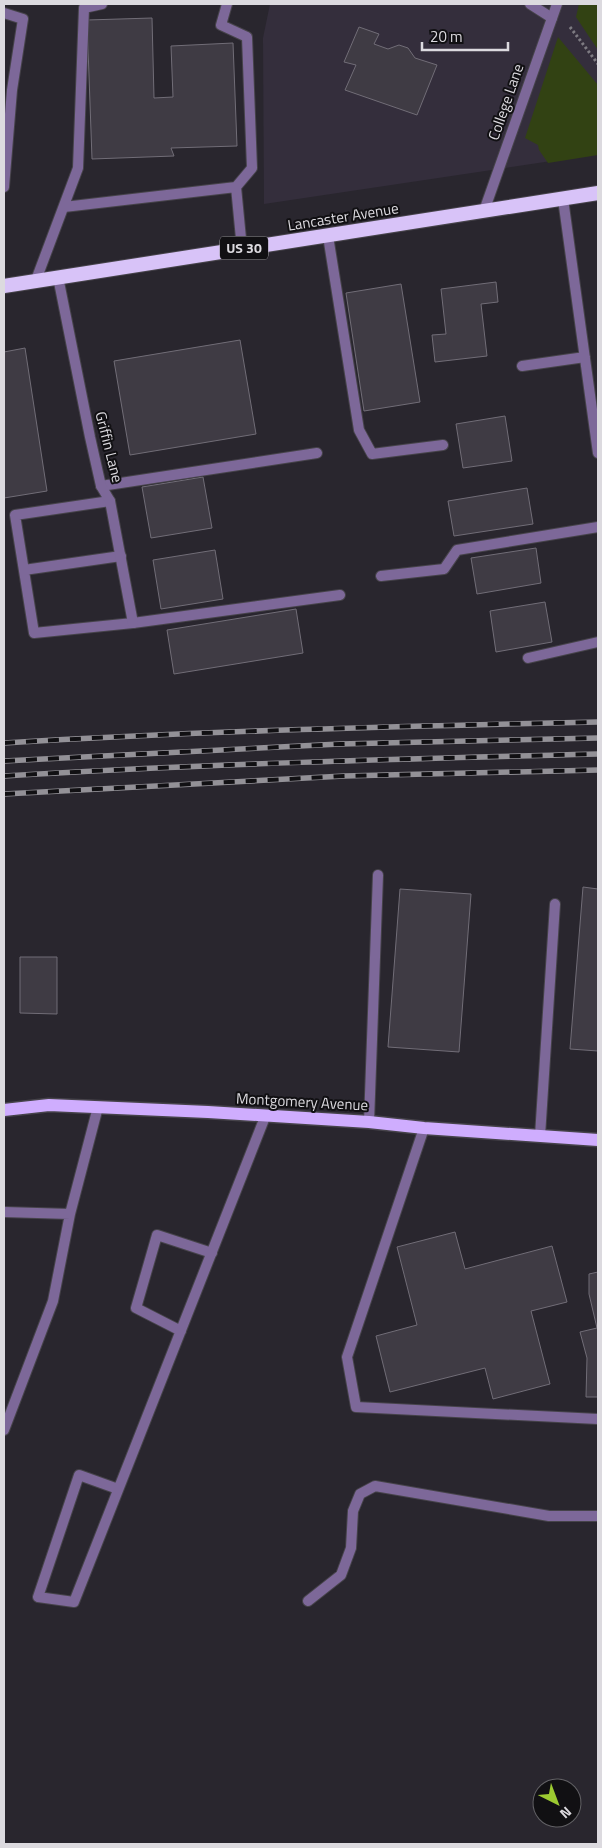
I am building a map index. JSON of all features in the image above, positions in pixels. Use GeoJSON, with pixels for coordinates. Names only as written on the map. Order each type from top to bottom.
{"type":"FeatureCollection","features":[{"type":"Feature","properties":{"kind":"highway","name":"Lancaster Avenue"},"geometry":{"type":"LineString","coordinates":[[4,286],[598,194]]}},
{"type":"Feature","properties":{"kind":"main road","name":"Montgomery Avenue"},"geometry":{"type":"LineString","coordinates":[[4,1110],[49,1105],[369,1122],[424,1128],[598,1140]]}},
{"type":"Feature","properties":{"kind":"street"},"geometry":{"type":"LineString","coordinates":[[36,280],[78,168],[84,8],[102,4]]}},
{"type":"Feature","properties":{"kind":"street"},"geometry":{"type":"LineString","coordinates":[[64,207],[236,187],[252,168],[247,37],[220,25],[227,4]]}},
{"type":"Feature","properties":{"kind":"street"},"geometry":{"type":"LineString","coordinates":[[530,4],[552,18]]}},
{"type":"Feature","properties":{"kind":"street","name":"College Lane"},"geometry":{"type":"LineString","coordinates":[[484,211],[557,4]]}},
{"type":"Feature","properties":{"kind":"street"},"geometry":{"type":"LineString","coordinates":[[4,13],[23,19],[12,90],[4,187]]}},
{"type":"Feature","properties":{"kind":"street"},"geometry":{"type":"LineString","coordinates":[[236,187],[242,249]]}},
{"type":"Feature","properties":{"kind":"street"},"geometry":{"type":"LineString","coordinates":[[563,199],[585,357],[594,394],[598,453]]}},
{"type":"Feature","properties":{"kind":"street"},"geometry":{"type":"LineString","coordinates":[[328,236],[359,430],[372,454],[443,444]]}},
{"type":"Feature","properties":{"kind":"street","name":"Griffin Lane"},"geometry":{"type":"LineString","coordinates":[[58,277],[101,486],[110,502],[133,623]]}},
{"type":"Feature","properties":{"kind":"street"},"geometry":{"type":"LineString","coordinates":[[522,366],[585,357]]}},
{"type":"Feature","properties":{"kind":"street"},"geometry":{"type":"LineString","coordinates":[[101,486],[317,453]]}},
{"type":"Feature","properties":{"kind":"street"},"geometry":{"type":"LineString","coordinates":[[110,502],[15,515],[34,632],[133,623],[340,595]]}},
{"type":"Feature","properties":{"kind":"street"},"geometry":{"type":"LineString","coordinates":[[381,576],[444,569],[456,550],[598,527]]}},
{"type":"Feature","properties":{"kind":"street"},"geometry":{"type":"LineString","coordinates":[[24,570],[121,556]]}},
{"type":"Feature","properties":{"kind":"street"},"geometry":{"type":"LineString","coordinates":[[528,658],[598,642]]}},
{"type":"Feature","properties":{"kind":"street"},"geometry":{"type":"LineString","coordinates":[[369,1122],[378,875]]}},
{"type":"Feature","properties":{"kind":"street"},"geometry":{"type":"LineString","coordinates":[[540,1136],[555,904]]}},
{"type":"Feature","properties":{"kind":"street"},"geometry":{"type":"LineString","coordinates":[[4,1430],[53,1301],[70,1214],[98,1108]]}},
{"type":"Feature","properties":{"kind":"street"},"geometry":{"type":"LineString","coordinates":[[118,1489],[79,1475],[38,1597],[74,1602],[265,1117]]}},
{"type":"Feature","properties":{"kind":"street"},"geometry":{"type":"LineString","coordinates":[[424,1128],[347,1357],[356,1407],[598,1420]]}},
{"type":"Feature","properties":{"kind":"street"},"geometry":{"type":"LineString","coordinates":[[4,1212],[70,1214]]}},
{"type":"Feature","properties":{"kind":"street"},"geometry":{"type":"LineString","coordinates":[[181,1331],[136,1308],[158,1235],[212,1253]]}},
{"type":"Feature","properties":{"kind":"street"},"geometry":{"type":"LineString","coordinates":[[308,1601],[341,1575],[351,1548],[353,1511],[360,1494],[376,1486],[549,1516],[598,1516]]}},
{"type":"Feature","properties":{"kind":"path"},"geometry":{"type":"LineString","coordinates":[[565,19],[598,64]]}},
{"type":"Feature","properties":{"kind":"shaded area"},"geometry":{"type":"Polygon","coordinates":[[[270,4],[598,4],[598,154],[264,204],[263,38],[270,4]]]}},
{"type":"Feature","properties":{"kind":"green space"},"geometry":{"type":"Polygon","coordinates":[[[579,4],[598,4],[598,50],[576,17],[579,4]]]}},
{"type":"Feature","properties":{"kind":"green space"},"geometry":{"type":"Polygon","coordinates":[[[558,37],[598,85],[598,155],[548,163],[539,150],[538,145],[525,138],[558,37]]]}},
{"type":"Feature","properties":{"kind":"building"},"geometry":{"type":"Polygon","coordinates":[[[152,18],[154,98],[173,97],[171,46],[233,43],[237,146],[171,148],[174,156],[92,159],[87,20],[152,18]]]}},
{"type":"Feature","properties":{"kind":"building"},"geometry":{"type":"Polygon","coordinates":[[[359,27],[379,34],[374,44],[388,49],[399,45],[408,48],[415,58],[437,65],[417,115],[345,90],[356,65],[344,62],[359,27]]]}},
{"type":"Feature","properties":{"kind":"building"},"geometry":{"type":"Polygon","coordinates":[[[496,282],[498,302],[481,304],[487,356],[435,362],[432,335],[446,334],[441,289],[496,282]]]}},
{"type":"Feature","properties":{"kind":"building"},"geometry":{"type":"Polygon","coordinates":[[[401,284],[420,402],[364,411],[346,293],[401,284]]]}},
{"type":"Feature","properties":{"kind":"building"},"geometry":{"type":"Polygon","coordinates":[[[240,340],[256,434],[130,455],[114,361],[240,340]]]}},
{"type":"Feature","properties":{"kind":"building"},"geometry":{"type":"Polygon","coordinates":[[[25,348],[47,491],[4,498],[4,352],[25,348]]]}},
{"type":"Feature","properties":{"kind":"building"},"geometry":{"type":"Polygon","coordinates":[[[505,416],[512,461],[463,468],[456,424],[505,416]]]}},
{"type":"Feature","properties":{"kind":"building"},"geometry":{"type":"Polygon","coordinates":[[[203,477],[212,528],[151,538],[142,487],[203,477]]]}},
{"type":"Feature","properties":{"kind":"building"},"geometry":{"type":"Polygon","coordinates":[[[527,488],[533,524],[454,536],[448,501],[527,488]]]}},
{"type":"Feature","properties":{"kind":"building"},"geometry":{"type":"Polygon","coordinates":[[[536,548],[541,583],[477,594],[471,558],[536,548]]]}},
{"type":"Feature","properties":{"kind":"building"},"geometry":{"type":"Polygon","coordinates":[[[215,550],[223,599],[161,609],[153,560],[215,550]]]}},
{"type":"Feature","properties":{"kind":"building"},"geometry":{"type":"Polygon","coordinates":[[[545,602],[552,642],[496,652],[490,611],[545,602]]]}},
{"type":"Feature","properties":{"kind":"building"},"geometry":{"type":"Polygon","coordinates":[[[296,609],[303,653],[174,674],[167,630],[296,609]]]}},
{"type":"Feature","properties":{"kind":"building"},"geometry":{"type":"Polygon","coordinates":[[[583,887],[598,889],[598,1051],[570,1049],[583,887]]]}},
{"type":"Feature","properties":{"kind":"building"},"geometry":{"type":"Polygon","coordinates":[[[400,889],[471,894],[459,1052],[388,1047],[400,889]]]}},
{"type":"Feature","properties":{"kind":"building"},"geometry":{"type":"Polygon","coordinates":[[[20,957],[57,957],[57,1014],[20,1013],[20,957]]]}},
{"type":"Feature","properties":{"kind":"building"},"geometry":{"type":"Polygon","coordinates":[[[455,1232],[465,1269],[552,1246],[567,1302],[531,1311],[550,1384],[493,1399],[485,1368],[390,1392],[376,1336],[417,1325],[397,1247],[455,1232]]]}},
{"type":"Feature","properties":{"kind":"building"},"geometry":{"type":"Polygon","coordinates":[[[598,1272],[598,1397],[586,1397],[587,1358],[580,1332],[597,1328],[589,1294],[589,1274],[598,1272]]]}},
{"type":"Feature","properties":{"kind":"railway"},"geometry":{"type":"LineString","coordinates":[[4,743],[152,735],[598,722]]}},
{"type":"Feature","properties":{"kind":"railway"},"geometry":{"type":"LineString","coordinates":[[4,761],[340,744],[598,738]]}},
{"type":"Feature","properties":{"kind":"railway"},"geometry":{"type":"LineString","coordinates":[[4,776],[227,765],[598,754]]}},
{"type":"Feature","properties":{"kind":"railway"},"geometry":{"type":"LineString","coordinates":[[4,794],[344,776],[598,770]]}}]}
